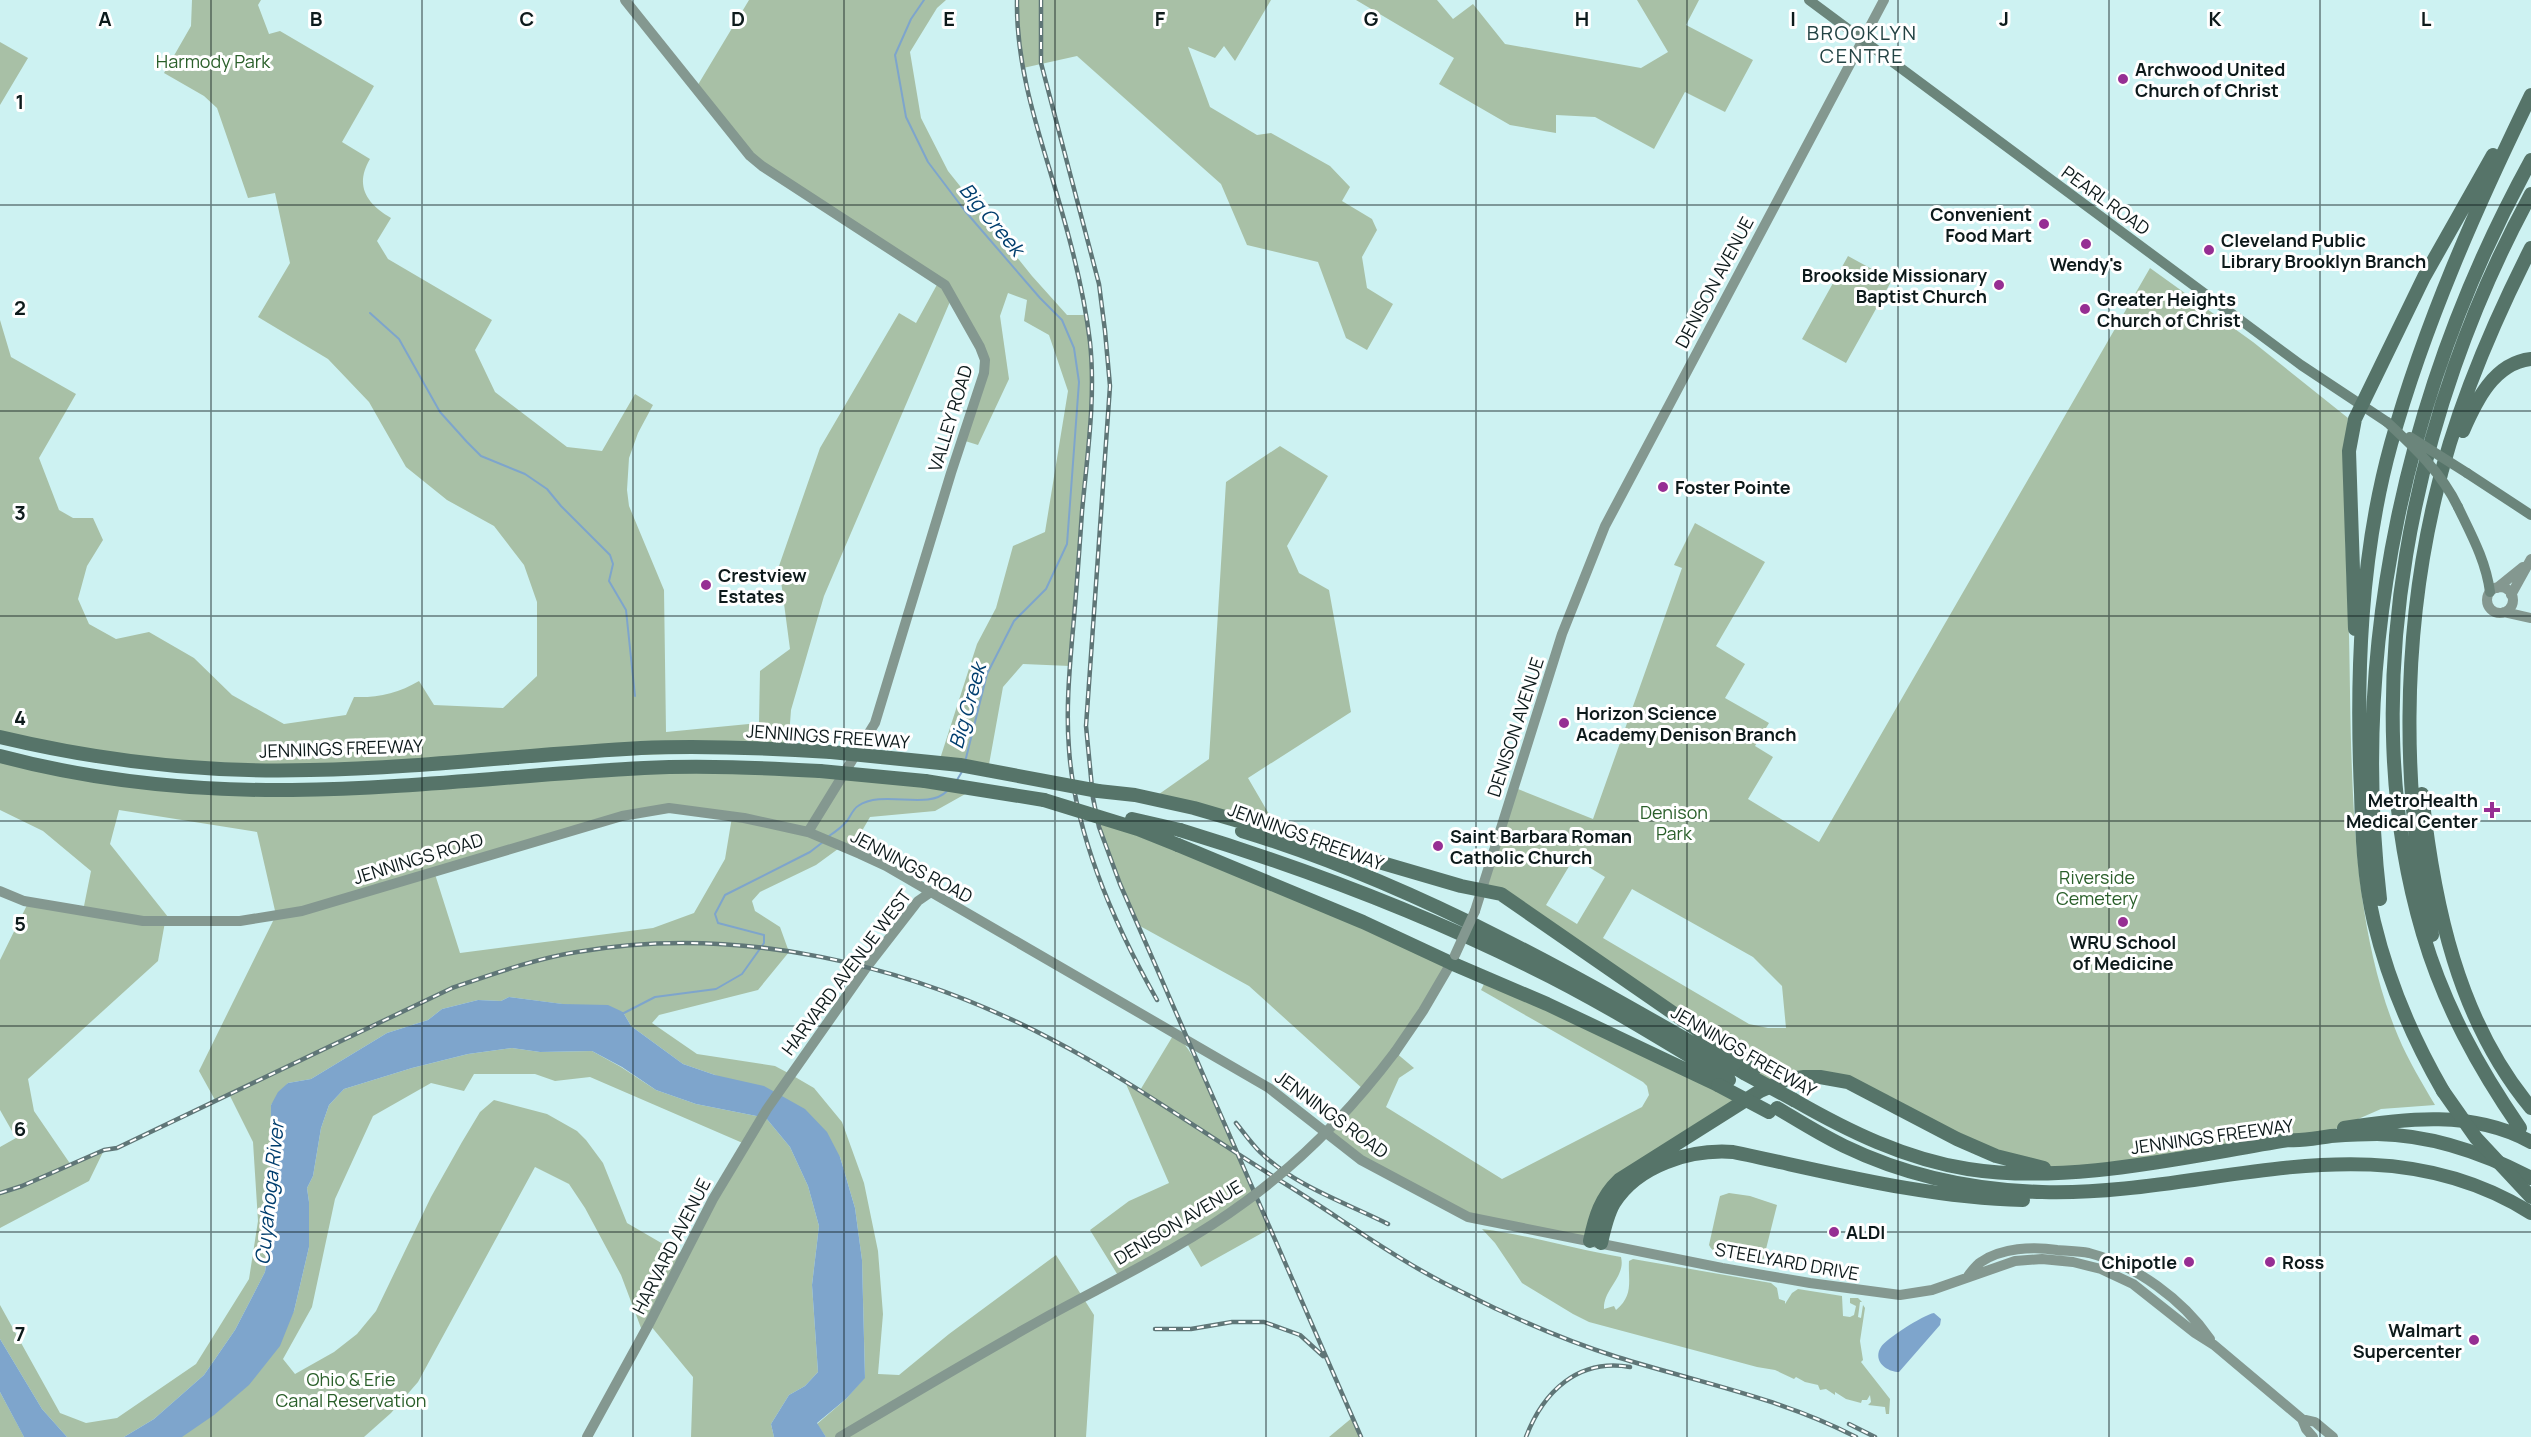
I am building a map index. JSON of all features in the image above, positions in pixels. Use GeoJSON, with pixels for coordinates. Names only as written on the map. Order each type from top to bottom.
{"type":"FeatureCollection","features":[{"type":"Feature","properties":{"kind":"highway"},"geometry":{"type":"LineString","coordinates":[[2531,93],[2424,277],[2361,405],[2349,451],[2362,829],[2371,909],[2400,1001],[2420,1049],[2443,1091],[2476,1138],[2531,1197]]}},
{"type":"Feature","properties":{"kind":"highway"},"geometry":{"type":"LineString","coordinates":[[2358,709],[2370,552],[2391,444],[2436,308],[2480,201],[2531,93]]}},
{"type":"Feature","properties":{"kind":"highway"},"geometry":{"type":"LineString","coordinates":[[2400,1001],[2383,925],[2372,799],[2374,694],[2385,589],[2406,475],[2439,363],[2491,236],[2531,160]]}},
{"type":"Feature","properties":{"kind":"highway"},"geometry":{"type":"LineString","coordinates":[[2531,194],[2479,305],[2439,417],[2413,522],[2397,620],[2394,734],[2396,788],[2403,846],[2423,935],[2449,1005],[2475,1060],[2515,1130],[2531,1142]]}},
{"type":"Feature","properties":{"kind":"highway"},"geometry":{"type":"LineString","coordinates":[[2449,1005],[2425,899],[2414,807],[2409,712],[2416,612],[2436,495],[2453,436],[2491,333],[2531,248]]}},
{"type":"Feature","properties":{"kind":"highway"},"geometry":{"type":"LineString","coordinates":[[2425,550],[2445,477],[2474,408],[2499,374],[2512,364],[2531,359]]}},
{"type":"Feature","properties":{"kind":"highway"},"geometry":{"type":"LineString","coordinates":[[2416,612],[2415,696],[2419,757],[2424,811],[2439,906],[2456,969],[2476,1022],[2506,1076],[2531,1108]]}},
{"type":"Feature","properties":{"kind":"highway","name":"JENNINGS FREEWAY"},"geometry":{"type":"LineString","coordinates":[[0,737],[124,760],[166,765],[265,770],[367,768],[644,748],[831,752],[960,765],[1098,791],[1135,795],[1194,812],[1343,866],[1482,928],[1749,1071],[1840,1126],[1874,1141],[1937,1162],[2005,1173],[2073,1172],[2289,1140],[2302,1141],[2330,1136],[2376,1134],[2433,1140],[2489,1157],[2531,1178]]}},
{"type":"Feature","properties":{"kind":"highway","name":"JENNINGS FREEWAY"},"geometry":{"type":"LineString","coordinates":[[0,756],[75,772],[148,782],[258,789],[360,788],[693,766],[820,771],[909,779],[1044,800],[1180,830],[1318,875],[1444,925],[1569,986],[1724,1083]]}},
{"type":"Feature","properties":{"kind":"highway"},"geometry":{"type":"LineString","coordinates":[[1044,800],[1138,829],[1453,959],[1547,1004],[1724,1083],[1842,1145],[1906,1171],[1984,1188],[2044,1192],[2083,1192],[2158,1186]]}},
{"type":"Feature","properties":{"kind":"highway"},"geometry":{"type":"LineString","coordinates":[[1194,812],[1461,886],[1501,894],[1749,1071]]}},
{"type":"Feature","properties":{"kind":"highway"},"geometry":{"type":"LineString","coordinates":[[1596,1242],[1598,1209],[1611,1187],[1630,1171],[1760,1090],[1788,1079],[1820,1077],[1848,1082],[1956,1139],[1996,1156],[2029,1165],[2073,1172]]}},
{"type":"Feature","properties":{"kind":"highway"},"geometry":{"type":"LineString","coordinates":[[2289,1140],[2367,1124],[2418,1118],[2466,1122],[2515,1130]]}},
{"type":"Feature","properties":{"kind":"highway"},"geometry":{"type":"LineString","coordinates":[[1596,1242],[1609,1214],[1628,1187],[1667,1162],[1684,1155],[1709,1151],[1733,1152],[1927,1192],[1998,1200],[2058,1200],[2302,1165],[2364,1163],[2421,1170],[2460,1180],[2512,1201],[2531,1213]]}},
{"type":"Feature","properties":{"kind":"main road","name":"PEARL ROAD"},"geometry":{"type":"LineString","coordinates":[[1809,0],[2301,365],[2387,422]]}},
{"type":"Feature","properties":{"kind":"main road"},"geometry":{"type":"LineString","coordinates":[[2387,422],[2531,515]]}},
{"type":"Feature","properties":{"kind":"main road"},"geometry":{"type":"LineString","coordinates":[[2387,422],[2433,466],[2448,487],[2478,548],[2494,590]]}},
{"type":"Feature","properties":{"kind":"street","name":"VALLEY ROAD"},"geometry":{"type":"LineString","coordinates":[[625,0],[735,138],[760,165],[945,285],[980,347],[984,360],[984,373],[875,723],[812,833]]}},
{"type":"Feature","properties":{"kind":"street","name":"DENISON AVENUE"},"geometry":{"type":"LineString","coordinates":[[840,1437],[1003,1341],[1199,1232],[1243,1203],[1304,1154],[1329,1130],[1359,1098],[1395,1052],[1423,1011],[1453,959],[1483,889],[1510,795],[1562,634],[1605,526],[1884,0]]}},
{"type":"Feature","properties":{"kind":"street"},"geometry":{"type":"LineString","coordinates":[[2529,561],[2494,590],[2487,599],[2489,608],[2496,612],[2531,618]]}},
{"type":"Feature","properties":{"kind":"street"},"geometry":{"type":"LineString","coordinates":[[2504,612],[2511,607],[2512,597],[2529,561]]}},
{"type":"Feature","properties":{"kind":"street"},"geometry":{"type":"LineString","coordinates":[[2494,590],[2505,589],[2531,618]]}},
{"type":"Feature","properties":{"kind":"street","name":"JENNINGS ROAD"},"geometry":{"type":"LineString","coordinates":[[0,891],[24,901],[143,921],[240,921],[302,911],[489,854],[633,814],[669,808],[744,818],[812,833],[886,866],[1269,1089],[1362,1160],[1468,1218],[1596,1242]]}},
{"type":"Feature","properties":{"kind":"street","name":"HARVARD AVENUE WEST"},"geometry":{"type":"LineString","coordinates":[[790,1074],[918,901],[931,892]]}},
{"type":"Feature","properties":{"kind":"street","name":"HARVARD AVENUE"},"geometry":{"type":"LineString","coordinates":[[587,1437],[735,1159],[790,1074]]}},
{"type":"Feature","properties":{"kind":"street","name":"STEELYARD DRIVE"},"geometry":{"type":"LineString","coordinates":[[1596,1242],[1754,1274],[1900,1295],[1932,1290],[1968,1277],[1982,1261],[2029,1248],[2088,1253],[2124,1267],[2148,1280],[2199,1322],[2214,1345],[2302,1419],[2315,1422],[2333,1437]]}},
{"type":"Feature","properties":{"kind":"street","name":"STEELYARD DRIVE"},"geometry":{"type":"LineString","coordinates":[[2302,1419],[2306,1429],[2313,1437]]}},
{"type":"Feature","properties":{"kind":"green space","name":"Harmody Park"},"geometry":{"type":"Polygon","coordinates":[[[192,0],[261,0],[258,5],[269,34],[280,31],[374,86],[342,142],[370,159],[365,169],[363,186],[375,207],[391,218],[377,241],[388,259],[492,320],[475,350],[495,392],[567,447],[602,451],[635,394],[653,405],[638,433],[629,458],[627,490],[629,506],[664,590],[666,732],[759,723],[760,671],[790,649],[779,566],[820,448],[899,313],[916,323],[939,281],[760,165],[696,88],[749,0],[946,0],[937,8],[910,52],[921,118],[948,171],[1032,276],[1067,315],[1085,315],[1090,344],[1092,396],[1070,666],[1023,664],[1003,687],[988,770],[939,762],[977,644],[996,608],[1013,546],[1045,532],[1068,391],[1049,335],[1024,321],[1027,300],[1008,293],[1000,316],[1009,379],[978,445],[962,440],[984,360],[952,297],[824,596],[791,710],[788,750],[228,769],[0,737],[0,320],[11,357],[76,394],[39,458],[59,510],[73,518],[93,518],[103,540],[87,566],[78,599],[89,624],[116,639],[149,632],[194,658],[232,695],[284,724],[346,715],[354,697],[388,694],[419,681],[434,705],[503,708],[537,676],[537,602],[524,565],[494,526],[447,500],[406,467],[369,402],[328,359],[258,317],[290,263],[275,193],[248,198],[217,108],[204,96],[164,73],[191,26],[192,0]]]}},
{"type":"Feature","properties":{"kind":"green space"},"geometry":{"type":"Polygon","coordinates":[[[1017,0],[1271,0],[1235,61],[1224,46],[1215,58],[1188,47],[1210,107],[1257,135],[1271,133],[1330,166],[1350,187],[1342,201],[1372,219],[1377,230],[1362,257],[1367,288],[1393,304],[1367,350],[1346,338],[1318,262],[1247,245],[1221,184],[1077,56],[1023,68],[1019,49],[1017,0]]]}},
{"type":"Feature","properties":{"kind":"green space"},"geometry":{"type":"Polygon","coordinates":[[[1356,0],[1437,0],[1453,19],[1473,4],[1505,44],[1641,68],[1668,52],[1637,0],[1699,0],[1686,25],[1753,60],[1725,112],[1685,92],[1654,149],[1595,117],[1556,115],[1556,133],[1510,125],[1439,84],[1454,58],[1356,0]]]}},
{"type":"Feature","properties":{"kind":"green space"},"geometry":{"type":"Polygon","coordinates":[[[0,42],[28,58],[0,105],[0,42]]]}},
{"type":"Feature","properties":{"kind":"green space"},"geometry":{"type":"Polygon","coordinates":[[[1848,256],[1892,280],[1846,363],[1802,339],[1848,256]]]}},
{"type":"Feature","properties":{"kind":"green space","name":"Riverside Cemetery"},"geometry":{"type":"Polygon","coordinates":[[[2150,268],[2253,342],[2348,418],[2345,500],[2351,736],[2361,891],[2382,990],[2402,1045],[2435,1105],[2381,1109],[2333,1130],[2094,1171],[2029,1165],[1848,1082],[1771,1082],[1483,889],[1513,787],[1593,819],[1682,568],[1674,565],[1695,523],[1765,562],[1716,646],[1745,664],[1725,698],[1769,723],[1755,746],[1773,757],[1748,799],[1819,842],[2150,268]],[[1574,858],[1546,905],[1577,924],[1605,877],[1574,858]],[[1632,889],[1603,938],[1749,1024],[1768,1028],[1786,1028],[1782,986],[1753,957],[1632,889]]]}},
{"type":"Feature","properties":{"kind":"green space"},"geometry":{"type":"Polygon","coordinates":[[[1280,446],[1328,476],[1287,546],[1299,573],[1329,590],[1351,712],[1248,778],[1280,833],[1152,799],[1209,759],[1226,482],[1280,446]]]}},
{"type":"Feature","properties":{"kind":"green space"},"geometry":{"type":"Polygon","coordinates":[[[0,756],[37,765],[258,789],[693,766],[976,788],[935,811],[870,817],[851,850],[842,846],[816,865],[760,892],[752,901],[755,911],[780,927],[789,952],[758,990],[659,1015],[652,1023],[697,1054],[775,1066],[814,1088],[842,1122],[864,1183],[878,1251],[883,1314],[878,1374],[899,1375],[949,1334],[1056,1255],[1094,1315],[1086,1437],[826,1437],[817,1424],[846,1399],[865,1377],[862,1260],[855,1208],[840,1157],[715,1075],[683,1064],[631,1026],[623,1012],[509,997],[501,1001],[478,1000],[442,1009],[428,1020],[387,1033],[311,1079],[288,1083],[271,1105],[270,1238],[265,1272],[235,1330],[204,1375],[154,1419],[124,1437],[67,1437],[42,1409],[0,1339],[0,1305],[60,1413],[86,1423],[117,1418],[196,1364],[249,1279],[258,1221],[253,1142],[229,1094],[215,1100],[199,1071],[276,915],[257,832],[119,810],[110,844],[172,922],[165,922],[158,961],[28,1079],[34,1111],[71,1165],[104,1150],[89,1181],[0,1228],[0,1147],[16,1138],[0,1110],[0,960],[29,901],[83,911],[91,871],[43,831],[0,810],[0,756]],[[669,808],[434,871],[460,953],[653,928],[694,913],[725,859],[732,817],[669,808]]]}},
{"type":"Feature","properties":{"kind":"green space"},"geometry":{"type":"Polygon","coordinates":[[[1095,815],[1451,963],[1395,1052],[1414,1068],[1399,1078],[1386,1107],[1502,1179],[1642,1107],[1649,1095],[1647,1086],[1643,1082],[1481,990],[1487,978],[1745,1100],[1630,1171],[1590,1241],[1468,1217],[1376,1168],[1326,1132],[1364,1090],[1249,986],[1140,926],[1120,884],[1095,815]]]}},
{"type":"Feature","properties":{"kind":"green space"},"geometry":{"type":"Polygon","coordinates":[[[1174,1034],[1185,1045],[1212,1092],[1271,1228],[1201,1267],[1185,1240],[1119,1277],[1090,1230],[1129,1201],[1169,1183],[1126,1084],[1139,1092],[1174,1034]]]}},
{"type":"Feature","properties":{"kind":"green space","name":"Ohio & Erie Canal Reservation"},"geometry":{"type":"Polygon","coordinates":[[[512,1048],[540,1052],[592,1051],[656,1090],[696,1104],[766,1118],[790,1147],[808,1186],[819,1226],[812,1285],[818,1372],[805,1386],[789,1395],[771,1424],[774,1437],[691,1437],[693,1377],[650,1325],[646,1330],[641,1328],[621,1275],[585,1208],[569,1184],[535,1167],[418,1382],[391,1413],[364,1437],[178,1437],[294,1311],[309,1247],[307,1188],[313,1176],[321,1128],[329,1105],[344,1089],[468,1054],[512,1048]],[[474,1074],[464,1091],[431,1083],[373,1116],[335,1199],[312,1307],[283,1359],[295,1374],[334,1352],[357,1334],[376,1311],[431,1197],[480,1112],[494,1100],[547,1114],[577,1131],[603,1163],[627,1223],[682,1255],[745,1144],[590,1077],[555,1081],[535,1074],[474,1074]]]}},
{"type":"Feature","properties":{"kind":"green space"},"geometry":{"type":"Polygon","coordinates":[[[1729,1193],[1750,1196],[1777,1205],[1763,1261],[1718,1254],[1709,1245],[1720,1196],[1729,1193]]]}},
{"type":"Feature","properties":{"kind":"green space"},"geometry":{"type":"Polygon","coordinates":[[[1482,1229],[1621,1257],[1620,1271],[1607,1295],[1604,1309],[1614,1306],[1616,1310],[1625,1299],[1629,1287],[1629,1261],[1633,1259],[1771,1283],[1777,1288],[1779,1299],[1785,1301],[1785,1304],[1792,1293],[1798,1289],[1842,1296],[1843,1316],[1854,1315],[1856,1306],[1850,1303],[1850,1298],[1858,1298],[1862,1302],[1860,1302],[1858,1317],[1861,1318],[1863,1305],[1865,1308],[1860,1341],[1863,1360],[1861,1362],[1890,1399],[1889,1414],[1886,1414],[1885,1407],[1868,1405],[1871,1402],[1870,1395],[1861,1403],[1846,1399],[1835,1392],[1835,1395],[1826,1389],[1820,1390],[1818,1385],[1796,1377],[1794,1379],[1775,1370],[1589,1322],[1522,1283],[1495,1243],[1482,1229]]]}},
{"type":"Feature","properties":{"kind":"green space"},"geometry":{"type":"Polygon","coordinates":[[[0,1392],[22,1433],[24,1437],[0,1437],[0,1392]]]}},
{"type":"Feature","properties":{"kind":"green space"},"geometry":{"type":"Polygon","coordinates":[[[1353,1417],[1361,1437],[1329,1437],[1353,1417]]]}},
{"type":"Feature","properties":{"kind":"water"},"geometry":{"type":"Polygon","coordinates":[[[509,997],[563,1004],[608,1005],[623,1012],[631,1026],[683,1064],[715,1075],[764,1086],[805,1109],[827,1132],[840,1157],[855,1208],[862,1260],[865,1378],[846,1399],[817,1423],[826,1437],[774,1437],[771,1424],[789,1395],[805,1386],[818,1372],[812,1285],[819,1226],[808,1186],[790,1147],[766,1118],[696,1104],[656,1090],[622,1067],[592,1051],[540,1052],[512,1048],[468,1054],[344,1089],[329,1105],[321,1128],[313,1176],[307,1188],[309,1247],[294,1311],[280,1346],[249,1385],[214,1415],[182,1437],[124,1437],[154,1419],[204,1375],[235,1330],[265,1272],[270,1238],[271,1105],[278,1092],[288,1083],[311,1079],[387,1033],[428,1020],[442,1009],[478,1000],[501,1001],[509,997]]]}},
{"type":"Feature","properties":{"kind":"water"},"geometry":{"type":"Polygon","coordinates":[[[1934,1313],[1941,1319],[1940,1325],[1899,1372],[1894,1372],[1882,1365],[1878,1357],[1884,1343],[1897,1333],[1934,1313]]]}},
{"type":"Feature","properties":{"kind":"water"},"geometry":{"type":"Polygon","coordinates":[[[0,1339],[42,1409],[67,1437],[24,1437],[0,1392],[0,1339]]]}},
{"type":"Feature","properties":{"kind":"waterway","name":"Big Creek"},"geometry":{"type":"LineString","coordinates":[[924,0],[911,19],[895,55],[906,117],[928,162],[965,211],[1040,298],[1062,320],[1074,348],[1079,382],[1067,544],[1046,589],[1014,621],[987,674],[965,762]]}},
{"type":"Feature","properties":{"kind":"waterway"},"geometry":{"type":"LineString","coordinates":[[370,313],[399,339],[440,412],[467,442],[481,456],[525,474],[547,489],[610,555],[613,564],[609,581],[626,610],[635,696]]}},
{"type":"Feature","properties":{"kind":"waterway","name":"Big Creek"},"geometry":{"type":"LineString","coordinates":[[957,780],[963,770]]}},
{"type":"Feature","properties":{"kind":"waterway","name":"Big Creek"},"geometry":{"type":"LineString","coordinates":[[829,836],[845,823],[856,807],[868,801],[929,799],[939,797],[947,791]]}},
{"type":"Feature","properties":{"kind":"waterway","name":"Big Creek"},"geometry":{"type":"LineString","coordinates":[[622,1014],[655,997],[716,989],[742,974],[764,943],[764,935],[718,923],[715,914],[725,895],[810,852],[823,842]]}},
{"type":"Feature","properties":{"kind":"railway"},"geometry":{"type":"LineString","coordinates":[[1017,0],[1019,44],[1027,87],[1079,277],[1092,363],[1090,427],[1068,694],[1068,735],[1073,782],[1079,814],[1099,879],[1126,941],[1157,1000]]}},
{"type":"Feature","properties":{"kind":"railway"},"geometry":{"type":"LineString","coordinates":[[1041,0],[1041,63],[1099,284],[1110,386],[1086,726],[1093,798],[1099,827],[1120,884],[1361,1437]]}},
{"type":"Feature","properties":{"kind":"railway"},"geometry":{"type":"LineString","coordinates":[[0,1193],[22,1186],[104,1150],[117,1148],[452,988],[498,972],[561,955],[638,945],[699,943],[760,947],[821,957],[881,971],[939,990],[996,1013],[1051,1039],[1109,1072],[1438,1280],[1538,1328],[1577,1343],[1617,1357],[1769,1401],[1827,1423],[1856,1437]]}},
{"type":"Feature","properties":{"kind":"railway"},"geometry":{"type":"LineString","coordinates":[[1236,1123],[1260,1152],[1304,1184],[1388,1224]]}},
{"type":"Feature","properties":{"kind":"railway"},"geometry":{"type":"LineString","coordinates":[[1155,1329],[1191,1329],[1232,1322],[1264,1322],[1300,1335],[1323,1356]]}},
{"type":"Feature","properties":{"kind":"railway"},"geometry":{"type":"LineString","coordinates":[[1526,1437],[1542,1406],[1565,1382],[1579,1373],[1594,1368],[1630,1367]]}},
{"type":"Feature","properties":{"kind":"railway"},"geometry":{"type":"LineString","coordinates":[[1849,1424],[1875,1437]]}},
{"type":"Feature","properties":{"kind":"place","name":"Archwood United Church of Christ"},"geometry":{"type":"Point","coordinates":[2123,79]}},
{"type":"Feature","properties":{"kind":"place","name":"Convenient Food Mart"},"geometry":{"type":"Point","coordinates":[2044,224]}},
{"type":"Feature","properties":{"kind":"place","name":"Wendy's"},"geometry":{"type":"Point","coordinates":[2086,244]}},
{"type":"Feature","properties":{"kind":"place","name":"Cleveland Public Library Brooklyn Branch"},"geometry":{"type":"Point","coordinates":[2209,250]}},
{"type":"Feature","properties":{"kind":"place","name":"Brookside Missionary Baptist Church"},"geometry":{"type":"Point","coordinates":[1999,285]}},
{"type":"Feature","properties":{"kind":"place","name":"Greater Heights Church of Christ"},"geometry":{"type":"Point","coordinates":[2085,309]}},
{"type":"Feature","properties":{"kind":"place","name":"Foster Pointe"},"geometry":{"type":"Point","coordinates":[1663,487]}},
{"type":"Feature","properties":{"kind":"place","name":"Crestview Estates"},"geometry":{"type":"Point","coordinates":[706,585]}},
{"type":"Feature","properties":{"kind":"place","name":"Horizon Science Academy Denison Branch"},"geometry":{"type":"Point","coordinates":[1564,723]}},
{"type":"Feature","properties":{"kind":"place","name":"MetroHealth Medical Center"},"geometry":{"type":"Point","coordinates":[2492,810]}},
{"type":"Feature","properties":{"kind":"place","name":"Saint Barbara Roman Catholic Church"},"geometry":{"type":"Point","coordinates":[1438,846]}},
{"type":"Feature","properties":{"kind":"place","name":"WRU School of Medicine"},"geometry":{"type":"Point","coordinates":[2123,922]}},
{"type":"Feature","properties":{"kind":"place","name":"ALDI"},"geometry":{"type":"Point","coordinates":[1834,1232]}},
{"type":"Feature","properties":{"kind":"place","name":"Chipotle"},"geometry":{"type":"Point","coordinates":[2189,1262]}},
{"type":"Feature","properties":{"kind":"place","name":"Ross"},"geometry":{"type":"Point","coordinates":[2270,1262]}},
{"type":"Feature","properties":{"kind":"place","name":"Walmart Supercenter"},"geometry":{"type":"Point","coordinates":[2474,1340]}},
{"type":"Feature","properties":{"kind":"district","name":"BROOKLYN CENTRE"},"geometry":{"type":"Point","coordinates":[1862,44]}},
{"type":"Feature","properties":{"kind":"park label","name":"Denison Park"},"geometry":{"type":"Point","coordinates":[1674,822]}},
{"type":"Feature","properties":{"kind":"water label","name":"Cuyahoga River"},"geometry":{"type":"Point","coordinates":[269,1193]}}]}
